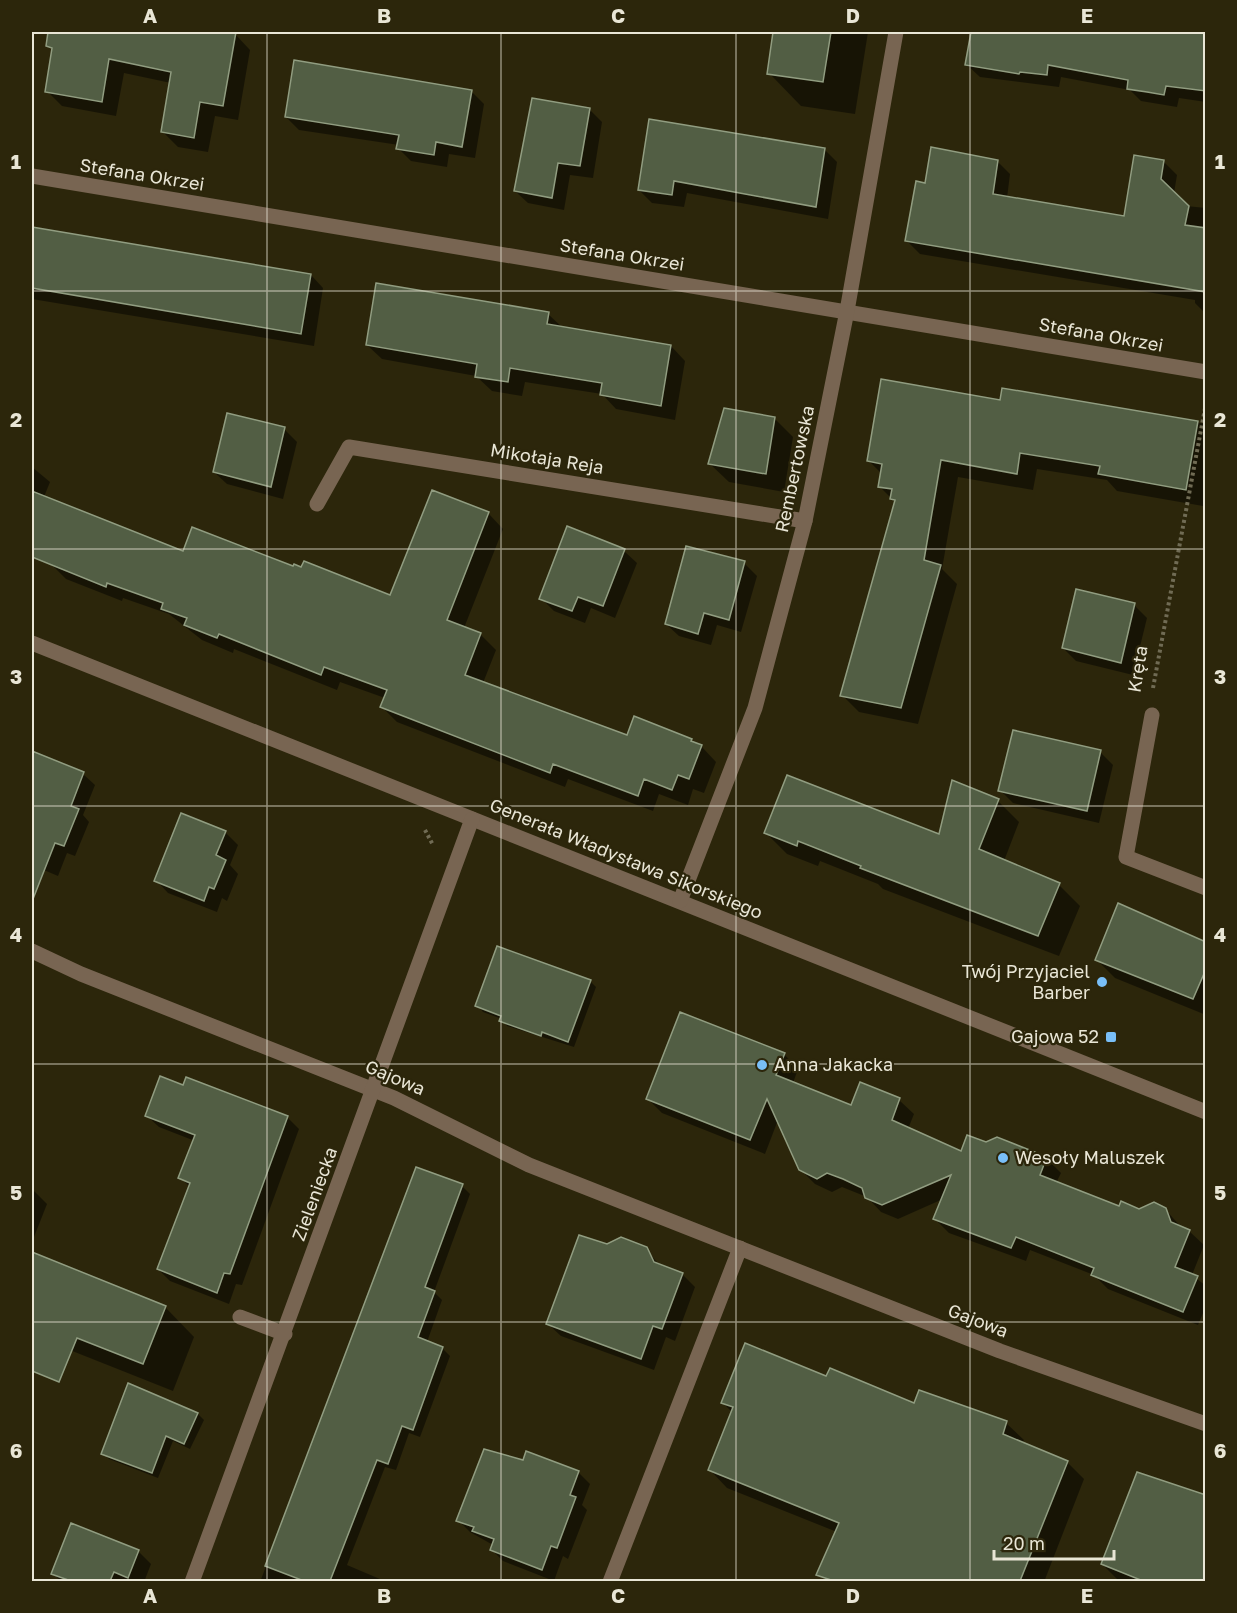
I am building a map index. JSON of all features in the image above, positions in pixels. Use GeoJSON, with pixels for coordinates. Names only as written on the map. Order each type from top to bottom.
{"type":"FeatureCollection","features":[{"type":"Feature","properties":{"kind":"street","name":"Rembertowska"},"geometry":{"type":"LineString","coordinates":[[680,902],[755,708],[805,521],[847,311],[896,32]]}},
{"type":"Feature","properties":{"kind":"street","name":"Stefana Okrzei"},"geometry":{"type":"LineString","coordinates":[[32,176],[1206,372]]}},
{"type":"Feature","properties":{"kind":"street","name":"Mikołaja Reja"},"geometry":{"type":"LineString","coordinates":[[316,504],[349,447],[805,521]]}},
{"type":"Feature","properties":{"kind":"street","name":"Generała Władysława Sikorskiego"},"geometry":{"type":"LineString","coordinates":[[32,643],[1206,1112]]}},
{"type":"Feature","properties":{"kind":"street","name":"Kręta"},"geometry":{"type":"LineString","coordinates":[[1152,715],[1126,857],[1206,888]]}},
{"type":"Feature","properties":{"kind":"street","name":"Zieleniecka"},"geometry":{"type":"LineString","coordinates":[[192,1581],[285,1334],[472,819]]}},
{"type":"Feature","properties":{"kind":"street","name":"Gajowa"},"geometry":{"type":"LineString","coordinates":[[32,951],[81,974],[450,1123],[529,1165],[1000,1351],[1206,1424]]}},
{"type":"Feature","properties":{"kind":"street"},"geometry":{"type":"LineString","coordinates":[[610,1581],[740,1248]]}},
{"type":"Feature","properties":{"kind":"street"},"geometry":{"type":"LineString","coordinates":[[240,1317],[285,1334]]}},
{"type":"Feature","properties":{"kind":"path","name":"Kręta"},"geometry":{"type":"LineString","coordinates":[[1152,715],[1151,696],[1206,404]]}},
{"type":"Feature","properties":{"kind":"building"},"geometry":{"type":"Polygon","coordinates":[[[48,32],[236,32],[223,106],[200,102],[194,138],[161,132],[171,72],[109,59],[102,102],[45,92],[52,48],[46,46],[48,32]]]}},
{"type":"Feature","properties":{"kind":"building"},"geometry":{"type":"Polygon","coordinates":[[[773,32],[831,32],[823,82],[767,74],[773,32]]]}},
{"type":"Feature","properties":{"kind":"building"},"geometry":{"type":"Polygon","coordinates":[[[971,32],[1206,32],[1206,91],[1166,86],[1164,95],[1127,89],[1128,80],[1048,65],[1047,75],[1020,72],[1019,74],[965,65],[971,32]]]}},
{"type":"Feature","properties":{"kind":"building"},"geometry":{"type":"Polygon","coordinates":[[[294,60],[472,90],[462,147],[436,142],[434,155],[396,149],[399,135],[285,117],[294,60]]]}},
{"type":"Feature","properties":{"kind":"building"},"geometry":{"type":"Polygon","coordinates":[[[532,98],[590,108],[580,166],[558,163],[552,198],[514,191],[532,98]]]}},
{"type":"Feature","properties":{"kind":"building"},"geometry":{"type":"Polygon","coordinates":[[[649,119],[825,148],[816,207],[674,181],[672,195],[638,190],[649,119]]]}},
{"type":"Feature","properties":{"kind":"building"},"geometry":{"type":"Polygon","coordinates":[[[931,147],[998,160],[993,194],[1124,216],[1134,155],[1164,160],[1161,179],[1189,206],[1185,225],[1206,228],[1206,292],[905,241],[916,181],[925,183],[931,147]]]}},
{"type":"Feature","properties":{"kind":"building"},"geometry":{"type":"Polygon","coordinates":[[[32,227],[311,274],[301,334],[32,288],[32,227]]]}},
{"type":"Feature","properties":{"kind":"building"},"geometry":{"type":"Polygon","coordinates":[[[376,283],[549,312],[547,324],[671,345],[661,406],[600,395],[602,383],[510,368],[508,382],[475,377],[477,364],[366,345],[376,283]]]}},
{"type":"Feature","properties":{"kind":"building"},"geometry":{"type":"Polygon","coordinates":[[[881,379],[1000,400],[1002,388],[1198,421],[1186,490],[1098,474],[1100,466],[1020,453],[1017,474],[941,460],[924,560],[941,565],[901,708],[840,696],[895,500],[890,499],[892,489],[878,487],[882,464],[867,461],[881,379]]]}},
{"type":"Feature","properties":{"kind":"building"},"geometry":{"type":"Polygon","coordinates":[[[724,408],[775,417],[766,474],[708,464],[724,408]]]}},
{"type":"Feature","properties":{"kind":"building"},"geometry":{"type":"Polygon","coordinates":[[[227,413],[285,427],[271,487],[213,472],[227,413]]]}},
{"type":"Feature","properties":{"kind":"building"},"geometry":{"type":"Polygon","coordinates":[[[432,490],[489,512],[447,620],[481,633],[465,675],[627,735],[634,716],[692,739],[691,741],[702,745],[689,779],[678,775],[672,790],[644,779],[638,796],[553,764],[550,773],[380,707],[387,690],[324,667],[321,675],[219,634],[217,638],[184,625],[187,618],[161,609],[163,603],[107,583],[106,587],[32,557],[32,491],[183,551],[192,527],[293,566],[294,564],[301,567],[304,561],[390,595],[432,490]]]}},
{"type":"Feature","properties":{"kind":"building"},"geometry":{"type":"Polygon","coordinates":[[[567,526],[625,549],[603,606],[578,597],[572,611],[539,599],[567,526]]]}},
{"type":"Feature","properties":{"kind":"building"},"geometry":{"type":"Polygon","coordinates":[[[686,546],[745,561],[729,620],[704,613],[698,634],[665,624],[686,546]]]}},
{"type":"Feature","properties":{"kind":"building"},"geometry":{"type":"Polygon","coordinates":[[[1076,589],[1135,603],[1121,663],[1062,648],[1076,589]]]}},
{"type":"Feature","properties":{"kind":"building"},"geometry":{"type":"Polygon","coordinates":[[[1013,730],[1101,750],[1087,811],[998,791],[1013,730]]]}},
{"type":"Feature","properties":{"kind":"building"},"geometry":{"type":"Polygon","coordinates":[[[32,751],[84,772],[71,806],[79,809],[64,846],[55,843],[33,899],[32,751]]]}},
{"type":"Feature","properties":{"kind":"building"},"geometry":{"type":"Polygon","coordinates":[[[787,775],[939,834],[952,780],[999,799],[979,849],[1060,883],[1038,936],[860,868],[861,866],[798,841],[797,846],[764,833],[787,775]]]}},
{"type":"Feature","properties":{"kind":"building"},"geometry":{"type":"Polygon","coordinates":[[[181,813],[226,831],[216,855],[226,860],[214,889],[209,887],[204,901],[154,881],[181,813]]]}},
{"type":"Feature","properties":{"kind":"building"},"geometry":{"type":"Polygon","coordinates":[[[1118,903],[1206,942],[1206,969],[1193,999],[1095,960],[1118,903]]]}},
{"type":"Feature","properties":{"kind":"building"},"geometry":{"type":"Polygon","coordinates":[[[497,946],[591,980],[568,1042],[542,1032],[541,1036],[499,1021],[501,1016],[475,1006],[497,946]]]}},
{"type":"Feature","properties":{"kind":"building"},"geometry":{"type":"Polygon","coordinates":[[[680,1012],[785,1053],[776,1075],[851,1105],[860,1082],[900,1098],[892,1120],[961,1151],[967,1135],[986,1142],[997,1137],[1047,1157],[1040,1175],[1119,1206],[1121,1201],[1139,1209],[1154,1202],[1166,1208],[1171,1222],[1190,1230],[1175,1267],[1198,1276],[1183,1312],[1091,1275],[1094,1268],[1016,1237],[1011,1248],[933,1219],[951,1175],[882,1205],[865,1198],[862,1188],[843,1179],[827,1173],[817,1179],[799,1170],[767,1099],[750,1140],[646,1099],[680,1012]]]}},
{"type":"Feature","properties":{"kind":"building"},"geometry":{"type":"Polygon","coordinates":[[[160,1076],[183,1085],[186,1077],[288,1116],[230,1274],[224,1273],[217,1293],[157,1269],[190,1183],[178,1178],[195,1135],[145,1116],[160,1076]]]}},
{"type":"Feature","properties":{"kind":"building"},"geometry":{"type":"Polygon","coordinates":[[[416,1167],[463,1184],[425,1287],[435,1291],[418,1337],[443,1347],[413,1430],[402,1426],[388,1464],[377,1460],[330,1581],[304,1581],[265,1566],[416,1167]]]}},
{"type":"Feature","properties":{"kind":"building"},"geometry":{"type":"Polygon","coordinates":[[[579,1235],[607,1244],[621,1237],[647,1247],[654,1262],[683,1273],[662,1329],[653,1326],[641,1359],[546,1324],[579,1235]]]}},
{"type":"Feature","properties":{"kind":"building"},"geometry":{"type":"Polygon","coordinates":[[[32,1252],[166,1306],[143,1364],[77,1338],[59,1382],[32,1371],[32,1252]]]}},
{"type":"Feature","properties":{"kind":"building"},"geometry":{"type":"Polygon","coordinates":[[[745,1343],[826,1376],[830,1368],[914,1403],[919,1390],[1007,1421],[1003,1434],[1068,1461],[1020,1581],[834,1581],[816,1575],[839,1523],[708,1470],[733,1407],[721,1403],[745,1343]]]}},
{"type":"Feature","properties":{"kind":"building"},"geometry":{"type":"Polygon","coordinates":[[[128,1383],[198,1413],[184,1444],[166,1436],[152,1473],[101,1454],[128,1383]]]}},
{"type":"Feature","properties":{"kind":"building"},"geometry":{"type":"Polygon","coordinates":[[[484,1449],[523,1460],[526,1451],[579,1471],[570,1495],[576,1497],[557,1548],[551,1546],[542,1570],[490,1550],[494,1539],[472,1531],[474,1527],[456,1521],[484,1449]]]}},
{"type":"Feature","properties":{"kind":"building"},"geometry":{"type":"Polygon","coordinates":[[[1137,1472],[1206,1495],[1206,1581],[1143,1581],[1101,1564],[1137,1472]]]}},
{"type":"Feature","properties":{"kind":"building"},"geometry":{"type":"Polygon","coordinates":[[[71,1523],[139,1550],[128,1578],[114,1572],[110,1581],[71,1581],[51,1574],[71,1523]]]}},
{"type":"Feature","properties":{"kind":"place","name":"Twój Przyjaciel Barber"},"geometry":{"type":"Point","coordinates":[1102,982]}},
{"type":"Feature","properties":{"kind":"place","name":"Gajowa 52"},"geometry":{"type":"Point","coordinates":[1111,1037]}},
{"type":"Feature","properties":{"kind":"place","name":"Anna Jakacka"},"geometry":{"type":"Point","coordinates":[762,1065]}},
{"type":"Feature","properties":{"kind":"place","name":"Wesoły Maluszek"},"geometry":{"type":"Point","coordinates":[1003,1158]}}]}
